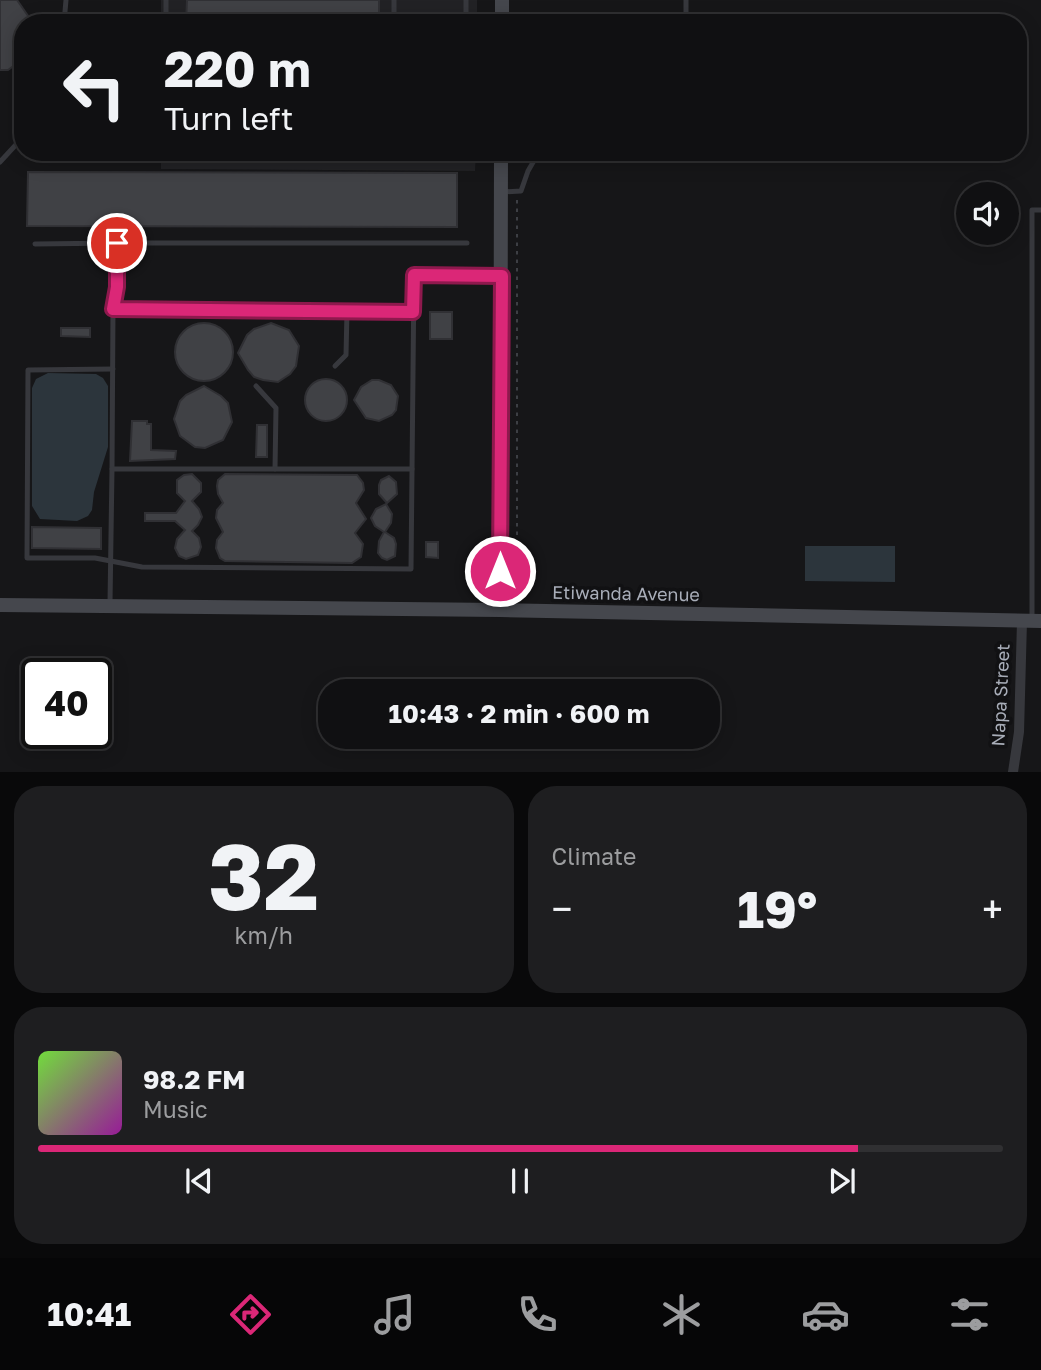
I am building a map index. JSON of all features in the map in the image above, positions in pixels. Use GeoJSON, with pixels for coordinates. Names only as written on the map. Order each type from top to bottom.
{"type":"FeatureCollection","features":[{"type":"Feature","properties":{"kind":"main road"},"geometry":{"type":"LineString","coordinates":[[500,610],[501,161]]}},
{"type":"Feature","properties":{"kind":"main road","name":"Etiwanda Avenue"},"geometry":{"type":"LineString","coordinates":[[0,605],[500,610],[1032,621]]}},
{"type":"Feature","properties":{"kind":"street","name":"Napa Street"},"geometry":{"type":"LineString","coordinates":[[1013,772],[1032,621]]}},
{"type":"Feature","properties":{"kind":"lane"},"geometry":{"type":"LineString","coordinates":[[0,162],[14,147]]}},
{"type":"Feature","properties":{"kind":"lane"},"geometry":{"type":"LineString","coordinates":[[501,192],[521,191],[534,161]]}},
{"type":"Feature","properties":{"kind":"lane"},"geometry":{"type":"LineString","coordinates":[[1032,621],[1032,210],[1041,210]]}},
{"type":"Feature","properties":{"kind":"lane"},"geometry":{"type":"LineString","coordinates":[[110,606],[113,309],[117,287],[117,243]]}},
{"type":"Feature","properties":{"kind":"lane"},"geometry":{"type":"LineString","coordinates":[[35,244],[467,243]]}},
{"type":"Feature","properties":{"kind":"lane"},"geometry":{"type":"LineString","coordinates":[[113,369],[28,370],[27,558],[94,558],[142,567],[411,569],[414,275],[502,276]]}},
{"type":"Feature","properties":{"kind":"lane"},"geometry":{"type":"LineString","coordinates":[[113,309],[413,312]]}},
{"type":"Feature","properties":{"kind":"lane"},"geometry":{"type":"LineString","coordinates":[[335,366],[346,355],[347,311]]}},
{"type":"Feature","properties":{"kind":"lane"},"geometry":{"type":"LineString","coordinates":[[256,386],[276,408],[275,469]]}},
{"type":"Feature","properties":{"kind":"lane"},"geometry":{"type":"LineString","coordinates":[[1032,402],[1041,402]]}},
{"type":"Feature","properties":{"kind":"lane"},"geometry":{"type":"LineString","coordinates":[[112,468],[412,469]]}},
{"type":"Feature","properties":{"kind":"lane"},"geometry":{"type":"LineString","coordinates":[[1031,529],[1041,530]]}},
{"type":"Feature","properties":{"kind":"lane"},"geometry":{"type":"LineString","coordinates":[[1031,574],[1041,574]]}},
{"type":"Feature","properties":{"kind":"path"},"geometry":{"type":"LineString","coordinates":[[517,200],[517,586]]}},
{"type":"Feature","properties":{"kind":"shaded area"},"geometry":{"type":"Polygon","coordinates":[[[161,0],[477,0],[477,14],[161,14],[161,0]]]}},
{"type":"Feature","properties":{"kind":"shaded area"},"geometry":{"type":"Polygon","coordinates":[[[161,161],[476,161],[475,171],[161,169],[161,161]]]}},
{"type":"Feature","properties":{"kind":"shaded area"},"geometry":{"type":"Polygon","coordinates":[[[48,373],[96,374],[103,378],[108,386],[108,447],[94,492],[92,510],[88,516],[77,521],[40,519],[32,506],[32,388],[36,379],[48,373]]]}},
{"type":"Feature","properties":{"kind":"shaded area"},"geometry":{"type":"Polygon","coordinates":[[[805,546],[895,546],[895,582],[805,581],[805,546]]]}},
{"type":"Feature","properties":{"kind":"building"},"geometry":{"type":"Polygon","coordinates":[[[0,0],[17,0],[27,14],[14,14],[14,66],[8,70],[0,70],[0,0]]]}},
{"type":"Feature","properties":{"kind":"building"},"geometry":{"type":"Polygon","coordinates":[[[187,0],[379,0],[379,14],[186,14],[187,0]]]}},
{"type":"Feature","properties":{"kind":"building"},"geometry":{"type":"Polygon","coordinates":[[[28,172],[457,173],[457,227],[27,226],[28,172]]]}},
{"type":"Feature","properties":{"kind":"building"},"geometry":{"type":"Polygon","coordinates":[[[430,312],[452,312],[452,339],[430,339],[430,312]]]}},
{"type":"Feature","properties":{"kind":"building"},"geometry":{"type":"Polygon","coordinates":[[[204,323],[215,325],[228,336],[233,352],[231,363],[220,376],[204,381],[193,379],[180,368],[175,352],[177,341],[188,328],[204,323]]]}},
{"type":"Feature","properties":{"kind":"building"},"geometry":{"type":"Polygon","coordinates":[[[271,323],[289,330],[299,346],[296,366],[278,382],[254,377],[238,353],[247,335],[254,329],[271,323]]]}},
{"type":"Feature","properties":{"kind":"building"},"geometry":{"type":"Polygon","coordinates":[[[61,328],[90,328],[90,337],[61,336],[61,328]]]}},
{"type":"Feature","properties":{"kind":"building"},"geometry":{"type":"Polygon","coordinates":[[[326,379],[341,385],[347,400],[341,415],[326,421],[311,415],[305,400],[311,385],[326,379]]]}},
{"type":"Feature","properties":{"kind":"building"},"geometry":{"type":"Polygon","coordinates":[[[372,380],[391,385],[398,396],[396,410],[379,421],[366,418],[354,400],[361,387],[372,380]]]}},
{"type":"Feature","properties":{"kind":"building"},"geometry":{"type":"Polygon","coordinates":[[[204,386],[228,403],[232,422],[223,440],[205,448],[195,447],[180,436],[174,419],[180,401],[204,386]]]}},
{"type":"Feature","properties":{"kind":"building"},"geometry":{"type":"Polygon","coordinates":[[[132,421],[147,421],[147,424],[151,424],[151,450],[176,451],[175,459],[130,461],[132,421]]]}},
{"type":"Feature","properties":{"kind":"building"},"geometry":{"type":"Polygon","coordinates":[[[257,425],[267,425],[267,457],[256,457],[257,425]]]}},
{"type":"Feature","properties":{"kind":"building"},"geometry":{"type":"Polygon","coordinates":[[[192,474],[201,483],[201,492],[192,501],[202,517],[192,531],[199,538],[201,547],[198,555],[186,559],[179,556],[175,548],[177,539],[185,530],[175,521],[145,521],[145,513],[176,513],[185,501],[177,493],[177,480],[192,474]]]}},
{"type":"Feature","properties":{"kind":"building"},"geometry":{"type":"Polygon","coordinates":[[[225,474],[357,475],[364,490],[356,503],[366,519],[355,533],[363,544],[361,557],[352,563],[225,561],[220,558],[216,548],[217,540],[223,532],[216,518],[217,510],[223,503],[217,486],[218,480],[225,474]]]}},
{"type":"Feature","properties":{"kind":"building"},"geometry":{"type":"Polygon","coordinates":[[[389,476],[396,482],[397,494],[387,503],[379,494],[379,485],[381,480],[389,476]]]}},
{"type":"Feature","properties":{"kind":"building"},"geometry":{"type":"Polygon","coordinates":[[[386,504],[392,514],[391,523],[385,532],[394,538],[396,544],[395,556],[387,560],[378,553],[379,541],[384,532],[375,526],[371,518],[376,509],[386,504]]]}},
{"type":"Feature","properties":{"kind":"building"},"geometry":{"type":"Polygon","coordinates":[[[32,527],[101,528],[101,549],[32,548],[32,527]]]}},
{"type":"Feature","properties":{"kind":"building"},"geometry":{"type":"Polygon","coordinates":[[[426,542],[438,542],[438,558],[426,557],[426,542]]]}},
{"type":"Feature","properties":{"kind":"route"},"geometry":{"type":"LineString","coordinates":[[117,243],[117,287],[113,309],[413,312],[414,275],[502,276],[500,571]]}}]}
